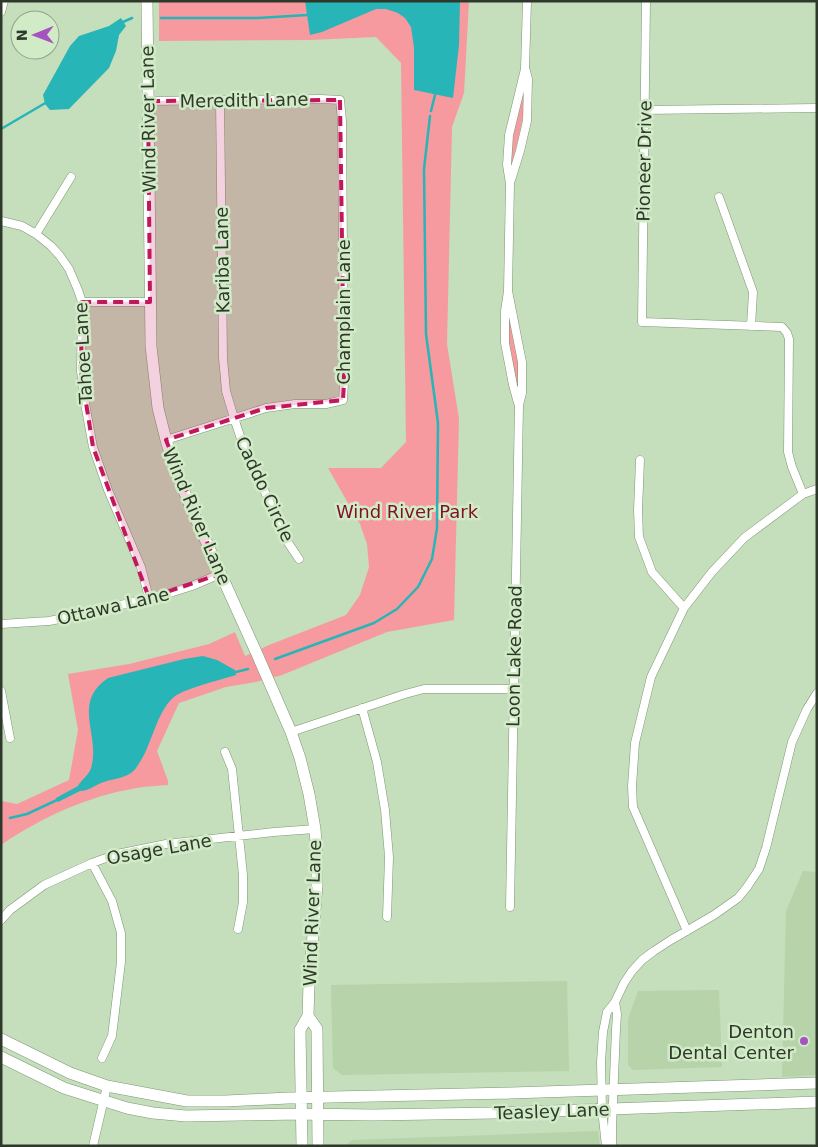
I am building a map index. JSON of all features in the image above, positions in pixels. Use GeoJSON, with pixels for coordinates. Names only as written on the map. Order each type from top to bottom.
{"type":"FeatureCollection","features":[{"type":"Feature","properties":{"kind":"main road","name":"Wind River Lane"},"geometry":{"type":"LineString","coordinates":[[147,1],[151,346],[158,408],[178,477],[291,732],[309,794],[315,829],[316,885],[308,1016],[300,1030],[302,1114]]}},
{"type":"Feature","properties":{"kind":"main road","name":"Wind River Lane"},"geometry":{"type":"LineString","coordinates":[[308,1016],[317,1029],[318,1114]]}},
{"type":"Feature","properties":{"kind":"main road","name":"Teasley Lane"},"geometry":{"type":"LineString","coordinates":[[1,1039],[70,1073],[107,1086],[187,1101],[817,1083]]}},
{"type":"Feature","properties":{"kind":"main road","name":"Teasley Lane"},"geometry":{"type":"LineString","coordinates":[[1,1057],[64,1088],[127,1108],[186,1116],[381,1115],[817,1102]]}},
{"type":"Feature","properties":{"kind":"main road"},"geometry":{"type":"LineString","coordinates":[[302,1114],[302,1146]]}},
{"type":"Feature","properties":{"kind":"main road"},"geometry":{"type":"LineString","coordinates":[[318,1114],[318,1146]]}},
{"type":"Feature","properties":{"kind":"street"},"geometry":{"type":"LineString","coordinates":[[1,12],[4,1]]}},
{"type":"Feature","properties":{"kind":"street","name":"Loon Lake Road"},"geometry":{"type":"LineString","coordinates":[[519,405],[505,343],[510,184],[507,165],[509,135],[525,69],[527,1]]}},
{"type":"Feature","properties":{"kind":"street","name":"Pioneer Drive"},"geometry":{"type":"LineString","coordinates":[[646,1],[642,322],[751,326]]}},
{"type":"Feature","properties":{"kind":"street","name":"Loon Lake Road"},"geometry":{"type":"LineString","coordinates":[[510,184],[527,121],[528,79],[525,69]]}},
{"type":"Feature","properties":{"kind":"street","name":"Kariba Lane"},"geometry":{"type":"LineString","coordinates":[[220,100],[223,358],[226,391],[234,418]]}},
{"type":"Feature","properties":{"kind":"street","name":"Meredith Lane"},"geometry":{"type":"LineString","coordinates":[[148,101],[340,100]]}},
{"type":"Feature","properties":{"kind":"street","name":"Champlain Lane"},"geometry":{"type":"LineString","coordinates":[[166,440],[266,408],[295,404],[326,404],[343,400],[342,121],[340,100]]}},
{"type":"Feature","properties":{"kind":"street"},"geometry":{"type":"LineString","coordinates":[[644,110],[817,108]]}},
{"type":"Feature","properties":{"kind":"street"},"geometry":{"type":"LineString","coordinates":[[36,234],[71,177]]}},
{"type":"Feature","properties":{"kind":"street"},"geometry":{"type":"LineString","coordinates":[[719,197],[753,292],[751,326],[782,327],[789,339],[788,452],[803,494]]}},
{"type":"Feature","properties":{"kind":"street","name":"Tahoe Lane"},"geometry":{"type":"LineString","coordinates":[[1,220],[22,226],[52,246],[69,269],[82,302],[81,371],[86,410],[94,447],[108,490],[141,567],[149,598]]}},
{"type":"Feature","properties":{"kind":"street","name":"Loon Lake Road"},"geometry":{"type":"LineString","coordinates":[[508,291],[522,362],[522,393],[519,405],[510,907]]}},
{"type":"Feature","properties":{"kind":"street"},"geometry":{"type":"LineString","coordinates":[[82,302],[150,302]]}},
{"type":"Feature","properties":{"kind":"street","name":"Caddo Circle"},"geometry":{"type":"LineString","coordinates":[[234,418],[241,439],[287,541],[299,559]]}},
{"type":"Feature","properties":{"kind":"street"},"geometry":{"type":"LineString","coordinates":[[640,460],[639,538],[652,572],[684,608]]}},
{"type":"Feature","properties":{"kind":"street"},"geometry":{"type":"LineString","coordinates":[[687,931],[633,807],[632,786],[635,743],[651,677],[684,608],[712,572],[744,538],[803,494],[817,489]]}},
{"type":"Feature","properties":{"kind":"street","name":"Ottawa Lane"},"geometry":{"type":"LineString","coordinates":[[1,624],[49,621],[85,614],[173,592],[220,574]]}},
{"type":"Feature","properties":{"kind":"street"},"geometry":{"type":"LineString","coordinates":[[291,732],[424,689],[514,690]]}},
{"type":"Feature","properties":{"kind":"street"},"geometry":{"type":"LineString","coordinates":[[1,691],[10,738]]}},
{"type":"Feature","properties":{"kind":"street"},"geometry":{"type":"LineString","coordinates":[[606,1146],[607,1090],[603,1032],[608,1012],[624,983],[642,960],[738,898],[759,868],[766,848],[789,751],[807,709],[817,694]]}},
{"type":"Feature","properties":{"kind":"street"},"geometry":{"type":"LineString","coordinates":[[362,708],[377,762],[385,810],[389,857],[387,917]]}},
{"type":"Feature","properties":{"kind":"street"},"geometry":{"type":"LineString","coordinates":[[225,752],[232,769],[244,875],[243,902],[238,928]]}},
{"type":"Feature","properties":{"kind":"street","name":"Osage Lane"},"geometry":{"type":"LineString","coordinates":[[1,920],[10,910],[44,885],[117,854],[166,844],[315,829]]}},
{"type":"Feature","properties":{"kind":"street"},"geometry":{"type":"LineString","coordinates":[[92,863],[112,901],[121,933],[121,962],[112,1036],[102,1058]]}},
{"type":"Feature","properties":{"kind":"street"},"geometry":{"type":"LineString","coordinates":[[612,1146],[607,1109],[607,1090],[618,1014],[615,1002]]}},
{"type":"Feature","properties":{"kind":"street"},"geometry":{"type":"LineString","coordinates":[[93,1146],[107,1086]]}},
{"type":"Feature","properties":{"kind":"highlighted area"},"geometry":{"type":"Polygon","coordinates":[[[340,100],[343,400],[266,408],[166,440],[220,574],[149,598],[93,447],[81,371],[82,302],[150,302],[148,101],[340,100]]]}},
{"type":"Feature","properties":{"kind":"shaded area"},"geometry":{"type":"Polygon","coordinates":[[[803,871],[817,872],[817,1075],[782,1077],[786,911],[803,871]]]}},
{"type":"Feature","properties":{"kind":"shaded area"},"geometry":{"type":"Polygon","coordinates":[[[567,981],[569,1071],[342,1075],[333,1068],[331,985],[567,981]]]}},
{"type":"Feature","properties":{"kind":"shaded area"},"geometry":{"type":"Polygon","coordinates":[[[719,990],[722,1067],[633,1070],[628,1065],[628,1019],[638,991],[719,990]]]}},
{"type":"Feature","properties":{"kind":"shaded area"},"geometry":{"type":"Polygon","coordinates":[[[598,1131],[600,1146],[345,1146],[352,1140],[598,1131]]]}},
{"type":"Feature","properties":{"kind":"green space","name":"Wind River Park"},"geometry":{"type":"Polygon","coordinates":[[[159,1],[469,1],[464,93],[452,127],[447,344],[459,419],[454,620],[387,632],[282,675],[226,687],[179,703],[157,751],[168,785],[141,787],[83,802],[33,825],[1,845],[1,801],[17,804],[69,780],[78,730],[68,674],[129,664],[209,644],[235,632],[245,656],[346,615],[360,595],[369,567],[367,544],[360,524],[328,468],[381,468],[406,442],[401,63],[376,37],[310,40],[159,41],[159,1]]]}},
{"type":"Feature","properties":{"kind":"green space"},"geometry":{"type":"Polygon","coordinates":[[[522,92],[524,92],[524,101],[519,137],[512,163],[510,163],[512,142],[522,92]]]}},
{"type":"Feature","properties":{"kind":"green space"},"geometry":{"type":"Polygon","coordinates":[[[508,320],[510,320],[519,363],[519,390],[517,390],[509,342],[508,320]]]}},
{"type":"Feature","properties":{"kind":"water"},"geometry":{"type":"Polygon","coordinates":[[[305,1],[460,1],[459,45],[453,98],[414,90],[414,48],[411,27],[405,18],[398,13],[386,9],[376,9],[322,32],[310,35],[305,1]]]}},
{"type":"Feature","properties":{"kind":"water"},"geometry":{"type":"Polygon","coordinates":[[[121,18],[126,26],[119,35],[116,51],[109,68],[69,109],[50,110],[45,104],[43,95],[70,46],[79,36],[109,26],[121,18]]]}},
{"type":"Feature","properties":{"kind":"water"},"geometry":{"type":"Polygon","coordinates":[[[203,656],[217,660],[235,670],[236,675],[194,687],[174,697],[163,711],[143,757],[131,773],[80,791],[58,802],[56,798],[78,786],[91,768],[93,744],[89,709],[91,698],[97,688],[108,678],[203,656]]]}},
{"type":"Feature","properties":{"kind":"waterway"},"geometry":{"type":"LineString","coordinates":[[161,18],[258,18],[307,15],[309,13]]}},
{"type":"Feature","properties":{"kind":"waterway"},"geometry":{"type":"LineString","coordinates":[[121,24],[132,18]]}},
{"type":"Feature","properties":{"kind":"waterway"},"geometry":{"type":"LineString","coordinates":[[431,111],[436,91]]}},
{"type":"Feature","properties":{"kind":"waterway"},"geometry":{"type":"LineString","coordinates":[[1,129],[47,102]]}},
{"type":"Feature","properties":{"kind":"waterway"},"geometry":{"type":"LineString","coordinates":[[275,659],[374,623],[397,609],[418,587],[432,559],[437,528],[438,423],[426,334],[424,169],[430,116]]}},
{"type":"Feature","properties":{"kind":"waterway"},"geometry":{"type":"LineString","coordinates":[[236,672],[248,669]]}},
{"type":"Feature","properties":{"kind":"waterway"},"geometry":{"type":"LineString","coordinates":[[10,818],[27,814],[57,800]]}},
{"type":"Feature","properties":{"kind":"place","name":"Denton Dental Center"},"geometry":{"type":"Point","coordinates":[804,1041]}}]}
